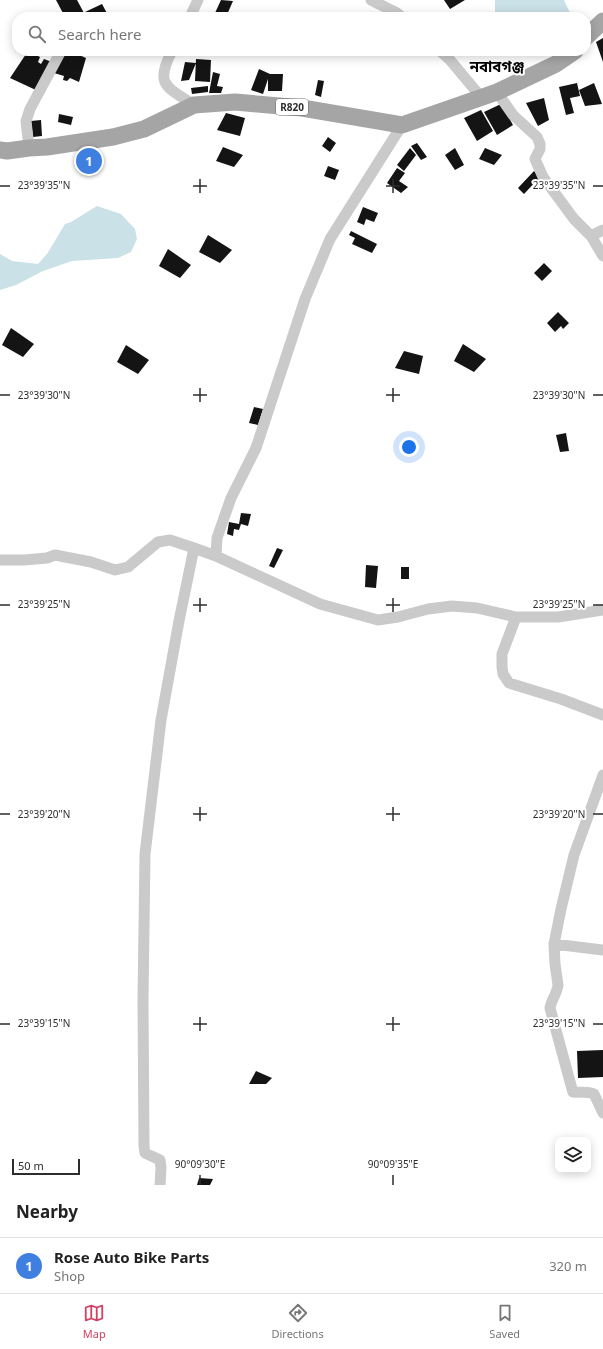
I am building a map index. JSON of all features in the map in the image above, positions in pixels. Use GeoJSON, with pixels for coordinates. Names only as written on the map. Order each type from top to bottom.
{"type":"FeatureCollection","features":[{"type":"Feature","properties":{"kind":"main road"},"geometry":{"type":"LineString","coordinates":[[591,32],[603,21]]}},
{"type":"Feature","properties":{"kind":"main road","name":"R820"},"geometry":{"type":"LineString","coordinates":[[0,150],[6,151],[47,147],[113,138],[144,129],[194,105],[235,102],[302,108],[402,125],[489,94],[556,64],[568,56]]}},
{"type":"Feature","properties":{"kind":"street"},"geometry":{"type":"LineString","coordinates":[[192,12],[198,0]]}},
{"type":"Feature","properties":{"kind":"street"},"geometry":{"type":"LineString","coordinates":[[371,0],[395,12]]}},
{"type":"Feature","properties":{"kind":"street"},"geometry":{"type":"LineString","coordinates":[[29,148],[26,121],[30,109],[58,56]]}},
{"type":"Feature","properties":{"kind":"street"},"geometry":{"type":"LineString","coordinates":[[170,56],[166,63],[164,76],[165,84],[194,105]]}},
{"type":"Feature","properties":{"kind":"street"},"geometry":{"type":"LineString","coordinates":[[446,56],[513,115],[536,138],[540,144],[540,149],[535,159],[543,177],[574,219],[591,236],[603,256]]}},
{"type":"Feature","properties":{"kind":"street"},"geometry":{"type":"LineString","coordinates":[[216,556],[217,538],[231,498],[256,448],[285,355],[310,286],[330,239],[402,125]]}},
{"type":"Feature","properties":{"kind":"street"},"geometry":{"type":"LineString","coordinates":[[591,236],[603,230]]}},
{"type":"Feature","properties":{"kind":"street"},"geometry":{"type":"LineString","coordinates":[[0,560],[24,560],[46,558],[55,555],[91,562],[115,570],[128,567],[158,542],[170,540],[216,556],[320,604],[378,620],[398,617],[428,609],[452,606],[477,608],[516,617],[558,617],[603,610]]}},
{"type":"Feature","properties":{"kind":"street"},"geometry":{"type":"LineString","coordinates":[[160,1185],[160,1160],[146,1153],[144,1146],[143,1000],[145,854],[161,720],[194,548]]}},
{"type":"Feature","properties":{"kind":"street"},"geometry":{"type":"LineString","coordinates":[[516,617],[502,654],[503,674],[509,683],[561,698],[603,715]]}},
{"type":"Feature","properties":{"kind":"street"},"geometry":{"type":"LineString","coordinates":[[603,775],[574,854],[561,909],[554,944],[558,989],[550,1008],[573,1092],[589,1092],[594,1094],[603,1113]]}},
{"type":"Feature","properties":{"kind":"street"},"geometry":{"type":"LineString","coordinates":[[554,944],[603,950]]}},
{"type":"Feature","properties":{"kind":"water"},"geometry":{"type":"Polygon","coordinates":[[[495,0],[564,0],[570,12],[495,12],[495,0]]]}},
{"type":"Feature","properties":{"kind":"water"},"geometry":{"type":"Polygon","coordinates":[[[97,206],[121,214],[135,229],[137,239],[131,252],[118,258],[72,261],[43,271],[16,285],[0,290],[0,254],[12,261],[38,264],[47,254],[65,224],[97,206]]]}},
{"type":"Feature","properties":{"kind":"building"},"geometry":{"type":"Polygon","coordinates":[[[56,0],[77,0],[83,12],[62,12],[56,0]]]}},
{"type":"Feature","properties":{"kind":"building"},"geometry":{"type":"Polygon","coordinates":[[[221,0],[233,1],[228,12],[215,12],[221,0]]]}},
{"type":"Feature","properties":{"kind":"building"},"geometry":{"type":"Polygon","coordinates":[[[444,0],[465,0],[450,9],[444,0]]]}},
{"type":"Feature","properties":{"kind":"building"},"geometry":{"type":"Polygon","coordinates":[[[102,4],[106,12],[85,12],[102,4]]]}},
{"type":"Feature","properties":{"kind":"building"},"geometry":{"type":"Polygon","coordinates":[[[603,38],[603,62],[596,42],[603,38]]]}},
{"type":"Feature","properties":{"kind":"building"},"geometry":{"type":"Polygon","coordinates":[[[25,56],[38,56],[40,57],[38,62],[41,64],[44,59],[52,62],[38,91],[10,78],[25,56]]]}},
{"type":"Feature","properties":{"kind":"building"},"geometry":{"type":"Polygon","coordinates":[[[61,56],[81,56],[86,58],[79,82],[70,78],[67,81],[63,80],[64,76],[54,73],[61,56]]]}},
{"type":"Feature","properties":{"kind":"building"},"geometry":{"type":"Polygon","coordinates":[[[196,59],[211,60],[210,82],[195,81],[196,59]]]}},
{"type":"Feature","properties":{"kind":"building"},"geometry":{"type":"Polygon","coordinates":[[[185,62],[196,63],[189,80],[181,81],[185,62]]]}},
{"type":"Feature","properties":{"kind":"building"},"geometry":{"type":"Polygon","coordinates":[[[259,69],[270,74],[283,74],[282,91],[268,91],[268,79],[263,94],[251,90],[259,69]]]}},
{"type":"Feature","properties":{"kind":"building"},"geometry":{"type":"Polygon","coordinates":[[[213,72],[220,74],[217,86],[223,87],[221,93],[209,93],[213,72]]]}},
{"type":"Feature","properties":{"kind":"building"},"geometry":{"type":"Polygon","coordinates":[[[318,80],[324,81],[321,97],[315,95],[318,80]]]}},
{"type":"Feature","properties":{"kind":"building"},"geometry":{"type":"Polygon","coordinates":[[[577,83],[580,96],[570,98],[574,113],[566,115],[559,87],[577,83]]]}},
{"type":"Feature","properties":{"kind":"building"},"geometry":{"type":"Polygon","coordinates":[[[594,83],[602,104],[585,106],[579,90],[594,83]]]}},
{"type":"Feature","properties":{"kind":"building"},"geometry":{"type":"Polygon","coordinates":[[[208,86],[208,92],[192,94],[191,88],[208,86]]]}},
{"type":"Feature","properties":{"kind":"building"},"geometry":{"type":"Polygon","coordinates":[[[544,98],[549,120],[538,126],[526,103],[544,98]]]}},
{"type":"Feature","properties":{"kind":"building"},"geometry":{"type":"Polygon","coordinates":[[[501,104],[513,125],[497,135],[484,112],[501,104]]]}},
{"type":"Feature","properties":{"kind":"building"},"geometry":{"type":"Polygon","coordinates":[[[481,110],[493,131],[477,141],[464,118],[481,110]]]}},
{"type":"Feature","properties":{"kind":"building"},"geometry":{"type":"Polygon","coordinates":[[[226,113],[245,118],[240,136],[217,130],[226,113]]]}},
{"type":"Feature","properties":{"kind":"building"},"geometry":{"type":"Polygon","coordinates":[[[59,114],[73,117],[71,125],[58,122],[59,114]]]}},
{"type":"Feature","properties":{"kind":"building"},"geometry":{"type":"Polygon","coordinates":[[[41,120],[42,136],[33,137],[31,121],[41,120]]]}},
{"type":"Feature","properties":{"kind":"building"},"geometry":{"type":"Polygon","coordinates":[[[328,137],[336,143],[330,152],[322,146],[328,137]]]}},
{"type":"Feature","properties":{"kind":"building"},"geometry":{"type":"Polygon","coordinates":[[[417,143],[427,157],[421,160],[411,146],[417,143]]]}},
{"type":"Feature","properties":{"kind":"building"},"geometry":{"type":"Polygon","coordinates":[[[223,147],[243,155],[234,167],[216,161],[223,147]]]}},
{"type":"Feature","properties":{"kind":"building"},"geometry":{"type":"Polygon","coordinates":[[[410,148],[416,155],[404,171],[397,165],[410,148]]]}},
{"type":"Feature","properties":{"kind":"building"},"geometry":{"type":"Polygon","coordinates":[[[455,148],[464,165],[455,170],[445,155],[455,148]]]}},
{"type":"Feature","properties":{"kind":"building"},"geometry":{"type":"Polygon","coordinates":[[[485,148],[502,155],[494,165],[479,159],[485,148]]]}},
{"type":"Feature","properties":{"kind":"building"},"geometry":{"type":"Polygon","coordinates":[[[328,166],[339,170],[335,180],[324,176],[328,166]]]}},
{"type":"Feature","properties":{"kind":"building"},"geometry":{"type":"Polygon","coordinates":[[[397,168],[405,173],[399,181],[408,187],[401,193],[387,183],[397,168]]]}},
{"type":"Feature","properties":{"kind":"building"},"geometry":{"type":"Polygon","coordinates":[[[534,171],[540,177],[524,194],[518,188],[534,171]]]}},
{"type":"Feature","properties":{"kind":"building"},"geometry":{"type":"Polygon","coordinates":[[[363,207],[378,213],[374,222],[366,219],[364,225],[357,222],[363,207]]]}},
{"type":"Feature","properties":{"kind":"building"},"geometry":{"type":"Polygon","coordinates":[[[351,231],[377,244],[372,253],[352,244],[355,238],[349,235],[351,231]]]}},
{"type":"Feature","properties":{"kind":"building"},"geometry":{"type":"Polygon","coordinates":[[[208,235],[232,250],[220,263],[199,252],[208,235]]]}},
{"type":"Feature","properties":{"kind":"building"},"geometry":{"type":"Polygon","coordinates":[[[168,249],[191,265],[180,278],[159,266],[168,249]]]}},
{"type":"Feature","properties":{"kind":"building"},"geometry":{"type":"Polygon","coordinates":[[[544,263],[552,271],[542,281],[534,273],[544,263]]]}},
{"type":"Feature","properties":{"kind":"building"},"geometry":{"type":"Polygon","coordinates":[[[558,312],[569,323],[563,329],[561,326],[555,332],[547,323],[558,312]]]}},
{"type":"Feature","properties":{"kind":"building"},"geometry":{"type":"Polygon","coordinates":[[[11,328],[34,344],[23,357],[2,345],[11,328]]]}},
{"type":"Feature","properties":{"kind":"building"},"geometry":{"type":"Polygon","coordinates":[[[463,344],[486,359],[474,372],[454,361],[463,344]]]}},
{"type":"Feature","properties":{"kind":"building"},"geometry":{"type":"Polygon","coordinates":[[[126,345],[149,360],[138,374],[117,362],[126,345]]]}},
{"type":"Feature","properties":{"kind":"building"},"geometry":{"type":"Polygon","coordinates":[[[404,351],[423,356],[419,374],[395,368],[404,351]]]}},
{"type":"Feature","properties":{"kind":"building"},"geometry":{"type":"Polygon","coordinates":[[[254,407],[263,409],[258,425],[249,423],[254,407]]]}},
{"type":"Feature","properties":{"kind":"building"},"geometry":{"type":"Polygon","coordinates":[[[566,433],[569,451],[560,452],[556,435],[566,433]]]}},
{"type":"Feature","properties":{"kind":"building"},"geometry":{"type":"Polygon","coordinates":[[[241,513],[251,514],[248,526],[241,524],[239,530],[234,529],[233,536],[227,534],[229,522],[239,524],[241,513]]]}},
{"type":"Feature","properties":{"kind":"building"},"geometry":{"type":"Polygon","coordinates":[[[277,548],[283,550],[274,568],[269,566],[277,548]]]}},
{"type":"Feature","properties":{"kind":"building"},"geometry":{"type":"Polygon","coordinates":[[[366,565],[378,566],[376,588],[365,587],[366,565]]]}},
{"type":"Feature","properties":{"kind":"building"},"geometry":{"type":"Polygon","coordinates":[[[401,567],[409,567],[409,579],[401,579],[401,567]]]}},
{"type":"Feature","properties":{"kind":"building"},"geometry":{"type":"Polygon","coordinates":[[[603,1050],[603,1077],[578,1078],[577,1051],[603,1050]]]}},
{"type":"Feature","properties":{"kind":"building"},"geometry":{"type":"Polygon","coordinates":[[[256,1071],[272,1078],[266,1084],[249,1084],[256,1071]]]}},
{"type":"Feature","properties":{"kind":"building"},"geometry":{"type":"Polygon","coordinates":[[[199,1178],[213,1179],[210,1185],[197,1185],[199,1178]]]}},
{"type":"Feature","properties":{"kind":"place","name":"Rose Auto Bike Parts"},"geometry":{"type":"Point","coordinates":[89,161]}},
{"type":"Feature","properties":{"kind":"district","name":"নবাবগঞ্জ"},"geometry":{"type":"Point","coordinates":[497,66]}}]}
